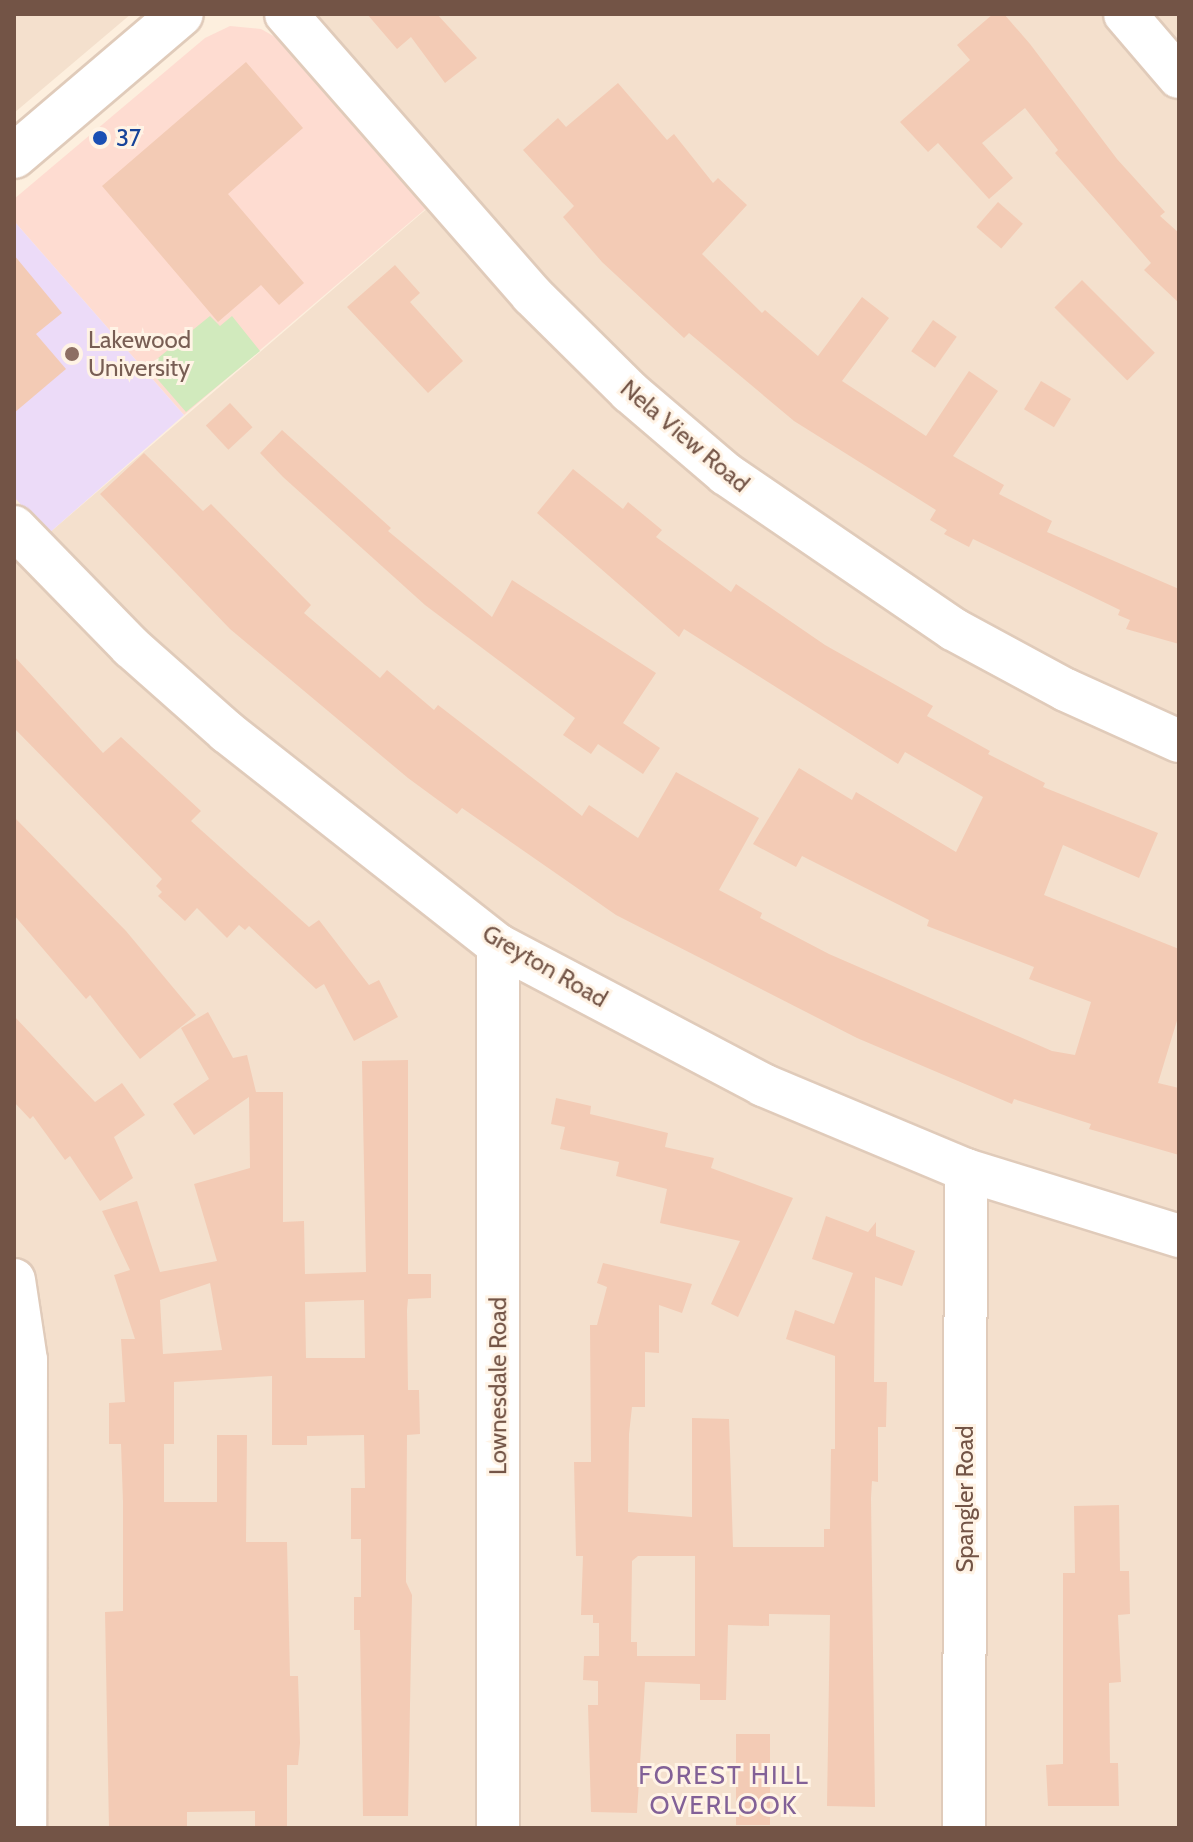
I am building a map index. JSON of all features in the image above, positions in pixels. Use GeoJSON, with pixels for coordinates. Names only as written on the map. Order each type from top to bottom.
{"type":"FeatureCollection","features":[{"type":"Feature","properties":{"kind":"street","name":"Nela View Road"},"geometry":{"type":"LineString","coordinates":[[286,14],[532,295],[630,392],[726,474],[953,629],[1066,690],[1179,741]]}},
{"type":"Feature","properties":{"kind":"street"},"geometry":{"type":"LineString","coordinates":[[1125,14],[1179,77]]}},
{"type":"Feature","properties":{"kind":"street"},"geometry":{"type":"LineString","coordinates":[[14,156],[165,19]]}},
{"type":"Feature","properties":{"kind":"street","name":"Greyton Road"},"geometry":{"type":"LineString","coordinates":[[14,527],[131,647],[227,732],[498,945],[763,1085],[966,1170],[1179,1236]]}},
{"type":"Feature","properties":{"kind":"street","name":"Lownesdale Road"},"geometry":{"type":"LineString","coordinates":[[498,945],[498,1828]]}},
{"type":"Feature","properties":{"kind":"street","name":"Spangler Road"},"geometry":{"type":"LineString","coordinates":[[964,1828],[966,1170]]}},
{"type":"Feature","properties":{"kind":"street"},"geometry":{"type":"LineString","coordinates":[[14,1280],[26,1376],[25,1828]]}},
{"type":"Feature","properties":{"kind":"shaded area"},"geometry":{"type":"Polygon","coordinates":[[[14,14],[131,14],[14,113],[14,14]]]}},
{"type":"Feature","properties":{"kind":"shaded area"},"geometry":{"type":"Polygon","coordinates":[[[316,14],[1179,14],[1179,1828],[14,1828],[14,556],[48,534],[458,182],[316,14]]]}},
{"type":"Feature","properties":{"kind":"shaded area"},"geometry":{"type":"Polygon","coordinates":[[[230,26],[261,29],[286,43],[430,205],[184,415],[14,221],[14,199],[205,38],[230,26]]]}},
{"type":"Feature","properties":{"kind":"shaded area","name":"Lakewood University"},"geometry":{"type":"Polygon","coordinates":[[[14,221],[184,415],[48,534],[14,497],[14,221]]]}},
{"type":"Feature","properties":{"kind":"green space"},"geometry":{"type":"Polygon","coordinates":[[[210,316],[220,326],[232,316],[260,351],[186,412],[147,367],[210,316]]]}},
{"type":"Feature","properties":{"kind":"building"},"geometry":{"type":"Polygon","coordinates":[[[367,14],[437,14],[477,58],[445,83],[411,37],[397,49],[367,14]]]}},
{"type":"Feature","properties":{"kind":"building"},"geometry":{"type":"Polygon","coordinates":[[[993,14],[1004,14],[1030,44],[1117,159],[1165,212],[1160,216],[1179,233],[1179,303],[1144,270],[1151,263],[1055,153],[1058,150],[1025,108],[982,143],[1013,178],[989,199],[938,143],[928,152],[900,122],[970,60],[957,45],[993,14]]]}},
{"type":"Feature","properties":{"kind":"building"},"geometry":{"type":"Polygon","coordinates":[[[246,62],[303,128],[228,194],[304,283],[279,305],[261,285],[218,322],[102,186],[246,62]]]}},
{"type":"Feature","properties":{"kind":"building"},"geometry":{"type":"Polygon","coordinates":[[[618,83],[667,140],[674,134],[713,183],[718,178],[747,205],[702,254],[762,313],[765,310],[818,356],[862,297],[889,318],[842,381],[926,436],[969,371],[998,391],[953,456],[1004,485],[999,494],[1052,521],[1047,532],[1179,589],[1179,644],[1126,629],[1130,620],[1118,615],[1120,610],[973,539],[969,547],[944,534],[947,530],[930,520],[936,510],[794,421],[689,333],[684,338],[602,262],[563,217],[574,206],[523,150],[558,118],[566,127],[618,83]]]}},
{"type":"Feature","properties":{"kind":"building"},"geometry":{"type":"Polygon","coordinates":[[[998,202],[1023,224],[1001,249],[976,227],[998,202]]]}},
{"type":"Feature","properties":{"kind":"building"},"geometry":{"type":"Polygon","coordinates":[[[14,255],[62,313],[36,334],[66,369],[14,413],[14,255]]]}},
{"type":"Feature","properties":{"kind":"building"},"geometry":{"type":"Polygon","coordinates":[[[395,265],[420,293],[410,302],[463,361],[428,393],[347,307],[395,265]]]}},
{"type":"Feature","properties":{"kind":"building"},"geometry":{"type":"Polygon","coordinates":[[[1082,280],[1155,353],[1127,380],[1054,308],[1082,280]]]}},
{"type":"Feature","properties":{"kind":"building"},"geometry":{"type":"Polygon","coordinates":[[[933,320],[957,337],[935,368],[911,351],[933,320]]]}},
{"type":"Feature","properties":{"kind":"building"},"geometry":{"type":"Polygon","coordinates":[[[1041,381],[1071,399],[1054,427],[1024,409],[1041,381]]]}},
{"type":"Feature","properties":{"kind":"building"},"geometry":{"type":"Polygon","coordinates":[[[230,403],[253,427],[228,450],[206,426],[230,403]]]}},
{"type":"Feature","properties":{"kind":"building"},"geometry":{"type":"Polygon","coordinates":[[[282,430],[391,528],[388,531],[492,617],[512,580],[656,673],[623,723],[660,748],[643,774],[598,744],[591,754],[563,735],[575,718],[425,605],[283,477],[260,453],[282,430]]]}},
{"type":"Feature","properties":{"kind":"building"},"geometry":{"type":"Polygon","coordinates":[[[144,453],[203,511],[211,504],[311,605],[304,613],[380,678],[387,670],[434,710],[438,705],[582,816],[589,805],[638,838],[676,772],[759,818],[719,890],[762,913],[760,918],[829,954],[1052,1051],[1075,1055],[1091,1002],[1029,979],[1034,967],[927,926],[929,920],[802,856],[796,867],[753,844],[799,768],[852,800],[856,792],[956,852],[983,797],[905,752],[898,764],[684,629],[679,637],[537,513],[573,469],[623,509],[628,502],[662,530],[656,537],[731,592],[736,584],[825,645],[933,706],[927,716],[990,751],[988,754],[1045,783],[1043,787],[1158,833],[1139,878],[1063,845],[1044,895],[1179,949],[1179,1014],[1158,1083],[1179,1088],[1179,1155],[1089,1129],[1091,1124],[1014,1099],[1012,1104],[857,1038],[616,915],[462,808],[457,814],[408,778],[230,629],[100,494],[144,453]]]}},
{"type":"Feature","properties":{"kind":"building"},"geometry":{"type":"Polygon","coordinates":[[[14,656],[103,753],[121,737],[201,811],[191,821],[309,927],[319,920],[369,985],[379,980],[398,1017],[354,1041],[324,984],[316,989],[249,926],[245,930],[239,925],[227,938],[197,908],[185,921],[158,896],[162,892],[156,886],[162,879],[14,728],[14,656]]]}},
{"type":"Feature","properties":{"kind":"building"},"geometry":{"type":"Polygon","coordinates":[[[14,817],[126,931],[196,1015],[140,1059],[90,995],[86,999],[14,915],[14,817]]]}},
{"type":"Feature","properties":{"kind":"building"},"geometry":{"type":"Polygon","coordinates":[[[208,1012],[233,1058],[247,1055],[256,1092],[283,1092],[283,1222],[304,1221],[305,1274],[366,1272],[362,1061],[408,1060],[408,1274],[431,1274],[431,1298],[408,1299],[407,1310],[408,1390],[419,1390],[420,1434],[407,1435],[406,1582],[412,1595],[408,1816],[363,1816],[360,1630],[354,1630],[354,1597],[361,1597],[361,1539],[351,1539],[351,1488],[365,1488],[364,1435],[307,1436],[307,1445],[272,1445],[272,1376],[174,1382],[174,1444],[164,1444],[164,1502],[217,1502],[217,1435],[247,1435],[246,1542],[287,1542],[290,1676],[298,1676],[300,1743],[298,1765],[287,1765],[287,1828],[255,1828],[255,1811],[187,1812],[187,1828],[109,1828],[105,1612],[123,1611],[123,1502],[121,1444],[109,1444],[109,1403],[125,1402],[121,1339],[135,1339],[114,1275],[130,1270],[102,1211],[137,1201],[160,1272],[217,1261],[194,1184],[250,1168],[249,1097],[194,1135],[173,1104],[209,1079],[181,1028],[208,1012]],[[210,1283],[160,1300],[163,1354],[222,1350],[210,1283]],[[364,1300],[305,1302],[306,1358],[365,1358],[364,1300]]]}},
{"type":"Feature","properties":{"kind":"building"},"geometry":{"type":"Polygon","coordinates":[[[14,1016],[95,1102],[122,1083],[145,1115],[114,1137],[133,1178],[100,1201],[70,1156],[65,1160],[33,1116],[30,1119],[14,1102],[14,1016]]]}},
{"type":"Feature","properties":{"kind":"building"},"geometry":{"type":"Polygon","coordinates":[[[556,1098],[591,1106],[590,1114],[668,1133],[665,1147],[714,1158],[711,1168],[793,1198],[738,1317],[711,1304],[740,1241],[660,1223],[667,1189],[616,1176],[619,1162],[560,1149],[565,1127],[551,1124],[556,1098]]]}},
{"type":"Feature","properties":{"kind":"building"},"geometry":{"type":"Polygon","coordinates":[[[826,1216],[868,1232],[876,1222],[876,1236],[915,1251],[902,1286],[875,1277],[874,1382],[887,1382],[886,1427],[878,1427],[878,1482],[872,1481],[871,1498],[875,1807],[827,1806],[830,1615],[769,1614],[769,1626],[728,1625],[726,1700],[700,1700],[700,1684],[645,1682],[637,1813],[591,1812],[588,1705],[598,1705],[598,1681],[583,1680],[584,1656],[599,1656],[599,1623],[593,1623],[593,1615],[581,1615],[583,1556],[576,1556],[574,1462],[591,1462],[590,1325],[597,1325],[607,1287],[597,1283],[603,1263],[692,1284],[682,1313],[659,1305],[659,1353],[645,1352],[645,1407],[632,1407],[629,1434],[628,1512],[692,1517],[692,1418],[729,1419],[733,1547],[824,1547],[824,1529],[830,1529],[831,1449],[835,1449],[835,1356],[786,1339],[795,1310],[834,1324],[853,1273],[812,1259],[826,1216]],[[638,1556],[632,1561],[631,1642],[637,1642],[637,1656],[695,1656],[695,1556],[638,1556]]]}},
{"type":"Feature","properties":{"kind":"building"},"geometry":{"type":"Polygon","coordinates":[[[1119,1505],[1120,1571],[1129,1571],[1130,1614],[1118,1615],[1121,1682],[1109,1683],[1110,1763],[1118,1763],[1119,1806],[1048,1806],[1046,1765],[1063,1764],[1063,1573],[1075,1573],[1074,1506],[1119,1505]]]}},
{"type":"Feature","properties":{"kind":"building"},"geometry":{"type":"Polygon","coordinates":[[[736,1734],[770,1734],[770,1825],[736,1825],[736,1734]]]}},
{"type":"Feature","properties":{"kind":"place","name":"37"},"geometry":{"type":"Point","coordinates":[100,138]}},
{"type":"Feature","properties":{"kind":"place","name":"Lakewood University"},"geometry":{"type":"Point","coordinates":[72,354]}},
{"type":"Feature","properties":{"kind":"district","name":"FOREST HILL OVERLOOK"},"geometry":{"type":"Point","coordinates":[724,1791]}}]}
